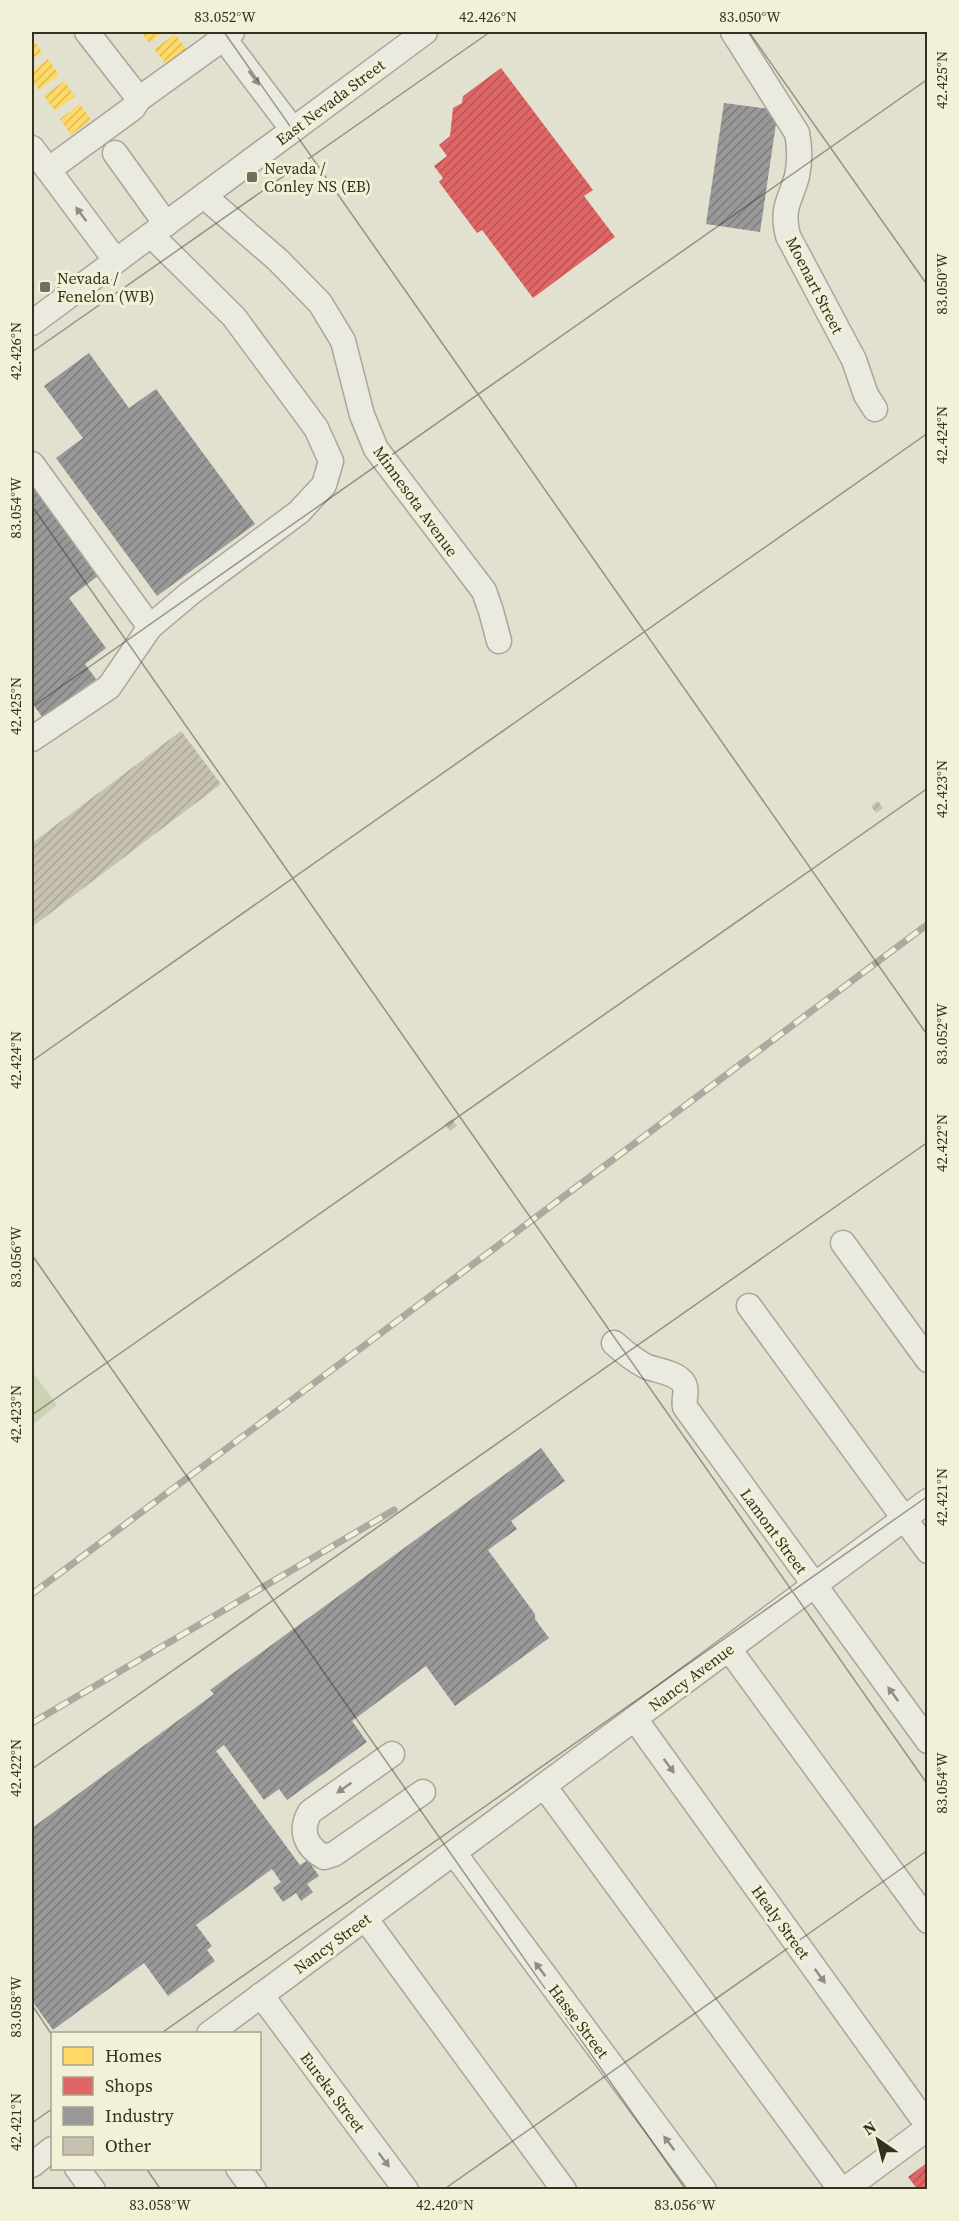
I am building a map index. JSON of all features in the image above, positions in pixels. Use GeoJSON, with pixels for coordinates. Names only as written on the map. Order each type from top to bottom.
{"type":"FeatureCollection","features":[{"type":"Feature","properties":{"kind":"street"},"geometry":{"type":"LineString","coordinates":[[87,32],[139,99]]}},
{"type":"Feature","properties":{"kind":"street","name":"East Nevada Street"},"geometry":{"type":"LineString","coordinates":[[32,323],[425,32]]}},
{"type":"Feature","properties":{"kind":"street","name":"Moenart Street"},"geometry":{"type":"LineString","coordinates":[[733,32],[798,133],[801,149],[797,176],[786,206],[785,222],[788,236],[854,360],[866,395],[875,409]]}},
{"type":"Feature","properties":{"kind":"street"},"geometry":{"type":"LineString","coordinates":[[48,170],[133,108],[139,99],[225,34],[293,130]]}},
{"type":"Feature","properties":{"kind":"street"},"geometry":{"type":"LineString","coordinates":[[32,148],[116,261]]}},
{"type":"Feature","properties":{"kind":"street"},"geometry":{"type":"LineString","coordinates":[[32,739],[109,687],[150,627],[189,594],[299,512],[324,485],[331,461],[316,428],[234,317],[159,229],[115,153]]}},
{"type":"Feature","properties":{"kind":"street","name":"Minnesota Avenue"},"geometry":{"type":"LineString","coordinates":[[204,196],[279,260],[320,303],[343,341],[362,415],[376,449],[484,591],[499,641]]}},
{"type":"Feature","properties":{"kind":"street"},"geometry":{"type":"LineString","coordinates":[[32,464],[150,627]]}},
{"type":"Feature","properties":{"kind":"street"},"geometry":{"type":"LineString","coordinates":[[843,1243],[927,1360]]}},
{"type":"Feature","properties":{"kind":"street"},"geometry":{"type":"LineString","coordinates":[[749,1306],[927,1551]]}},
{"type":"Feature","properties":{"kind":"street","name":"Lamont Street"},"geometry":{"type":"LineString","coordinates":[[614,1343],[624,1353],[646,1366],[679,1378],[683,1382],[686,1392],[684,1405],[927,1741]]}},
{"type":"Feature","properties":{"kind":"street","name":"Nancy Avenue"},"geometry":{"type":"LineString","coordinates":[[454,1853],[927,1501]]}},
{"type":"Feature","properties":{"kind":"street"},"geometry":{"type":"LineString","coordinates":[[729,1649],[927,1921]]}},
{"type":"Feature","properties":{"kind":"street","name":"Healy Street"},"geometry":{"type":"LineString","coordinates":[[635,1719],[927,2127]]}},
{"type":"Feature","properties":{"kind":"street"},"geometry":{"type":"LineString","coordinates":[[392,1754],[310,1812],[303,1831],[314,1851],[324,1857],[334,1854],[423,1792]]}},
{"type":"Feature","properties":{"kind":"street"},"geometry":{"type":"LineString","coordinates":[[544,1786],[843,2190],[927,2127]]}},
{"type":"Feature","properties":{"kind":"street","name":"Nancy Street"},"geometry":{"type":"LineString","coordinates":[[212,2032],[454,1853]]}},
{"type":"Feature","properties":{"kind":"street","name":"Hasse Street"},"geometry":{"type":"LineString","coordinates":[[454,1853],[704,2190]]}},
{"type":"Feature","properties":{"kind":"street"},"geometry":{"type":"LineString","coordinates":[[365,1918],[564,2190]]}},
{"type":"Feature","properties":{"kind":"street","name":"Eureka Street"},"geometry":{"type":"LineString","coordinates":[[261,1995],[406,2190]]}},
{"type":"Feature","properties":{"kind":"street"},"geometry":{"type":"LineString","coordinates":[[32,2164],[51,2150]]}},
{"type":"Feature","properties":{"kind":"street"},"geometry":{"type":"LineString","coordinates":[[78,2170],[93,2190]]}},
{"type":"Feature","properties":{"kind":"street"},"geometry":{"type":"LineString","coordinates":[[239,2170],[254,2190]]}},
{"type":"Feature","properties":{"kind":"green space"},"geometry":{"type":"Polygon","coordinates":[[[32,1371],[57,1405],[32,1425],[32,1371]]]}},
{"type":"Feature","properties":{"kind":"building: Homes"},"geometry":{"type":"Polygon","coordinates":[[[141,32],[164,32],[149,43],[141,32]]]}},
{"type":"Feature","properties":{"kind":"building: Homes"},"geometry":{"type":"Polygon","coordinates":[[[175,34],[186,49],[166,64],[154,49],[175,34]]]}},
{"type":"Feature","properties":{"kind":"building: Homes"},"geometry":{"type":"Polygon","coordinates":[[[32,38],[42,52],[32,60],[32,38]]]}},
{"type":"Feature","properties":{"kind":"building: Homes"},"geometry":{"type":"Polygon","coordinates":[[[48,59],[59,75],[39,90],[32,80],[32,71],[48,59]]]}},
{"type":"Feature","properties":{"kind":"building: Homes"},"geometry":{"type":"Polygon","coordinates":[[[64,81],[75,96],[55,111],[44,96],[64,81]]]}},
{"type":"Feature","properties":{"kind":"building: Homes"},"geometry":{"type":"Polygon","coordinates":[[[80,104],[91,120],[71,135],[60,119],[80,104]]]}},
{"type":"Feature","properties":{"kind":"building: Shops"},"geometry":{"type":"Polygon","coordinates":[[[501,68],[593,190],[584,196],[615,237],[533,298],[482,230],[477,233],[439,182],[443,178],[434,166],[447,156],[439,145],[450,136],[453,108],[462,103],[463,96],[501,68]]]}},
{"type":"Feature","properties":{"kind":"building: Shops"},"geometry":{"type":"Polygon","coordinates":[[[928,2162],[928,2190],[918,2190],[908,2177],[928,2162]]]}},
{"type":"Feature","properties":{"kind":"building: Industry"},"geometry":{"type":"Polygon","coordinates":[[[724,103],[778,110],[760,232],[706,224],[724,103]]]}},
{"type":"Feature","properties":{"kind":"building: Industry"},"geometry":{"type":"Polygon","coordinates":[[[89,353],[129,408],[156,389],[255,524],[157,596],[56,458],[83,438],[44,386],[89,353]]]}},
{"type":"Feature","properties":{"kind":"building: Industry"},"geometry":{"type":"Polygon","coordinates":[[[32,486],[98,576],[69,598],[106,648],[85,664],[96,679],[43,718],[32,703],[32,486]]]}},
{"type":"Feature","properties":{"kind":"building: Industry"},"geometry":{"type":"Polygon","coordinates":[[[541,1448],[565,1481],[511,1521],[517,1529],[488,1550],[535,1614],[535,1619],[549,1638],[455,1706],[426,1666],[352,1721],[367,1742],[287,1800],[279,1789],[264,1800],[224,1745],[216,1751],[300,1865],[308,1860],[319,1876],[307,1884],[313,1892],[301,1901],[296,1893],[283,1902],[273,1888],[281,1882],[272,1869],[196,1925],[212,1946],[207,1950],[215,1961],[168,1996],[144,1963],[53,2030],[32,2001],[32,1828],[214,1694],[210,1690],[541,1448]]]}},
{"type":"Feature","properties":{"kind":"building: Other"},"geometry":{"type":"Polygon","coordinates":[[[181,731],[221,784],[32,927],[32,843],[181,731]]]}},
{"type":"Feature","properties":{"kind":"building: Other"},"geometry":{"type":"Polygon","coordinates":[[[878,801],[883,808],[876,813],[871,806],[878,801]]]}},
{"type":"Feature","properties":{"kind":"building: Other"},"geometry":{"type":"Polygon","coordinates":[[[452,1119],[457,1126],[450,1131],[445,1124],[452,1119]]]}},
{"type":"Feature","properties":{"kind":"railway"},"geometry":{"type":"LineString","coordinates":[[32,1594],[928,924]]}},
{"type":"Feature","properties":{"kind":"railway"},"geometry":{"type":"LineString","coordinates":[[32,1723],[394,1510]]}},
{"type":"Feature","properties":{"kind":"place","name":"Nevada / Conley NS (EB)"},"geometry":{"type":"Point","coordinates":[252,177]}},
{"type":"Feature","properties":{"kind":"place","name":"Nevada / Fenelon (WB)"},"geometry":{"type":"Point","coordinates":[45,287]}}]}
